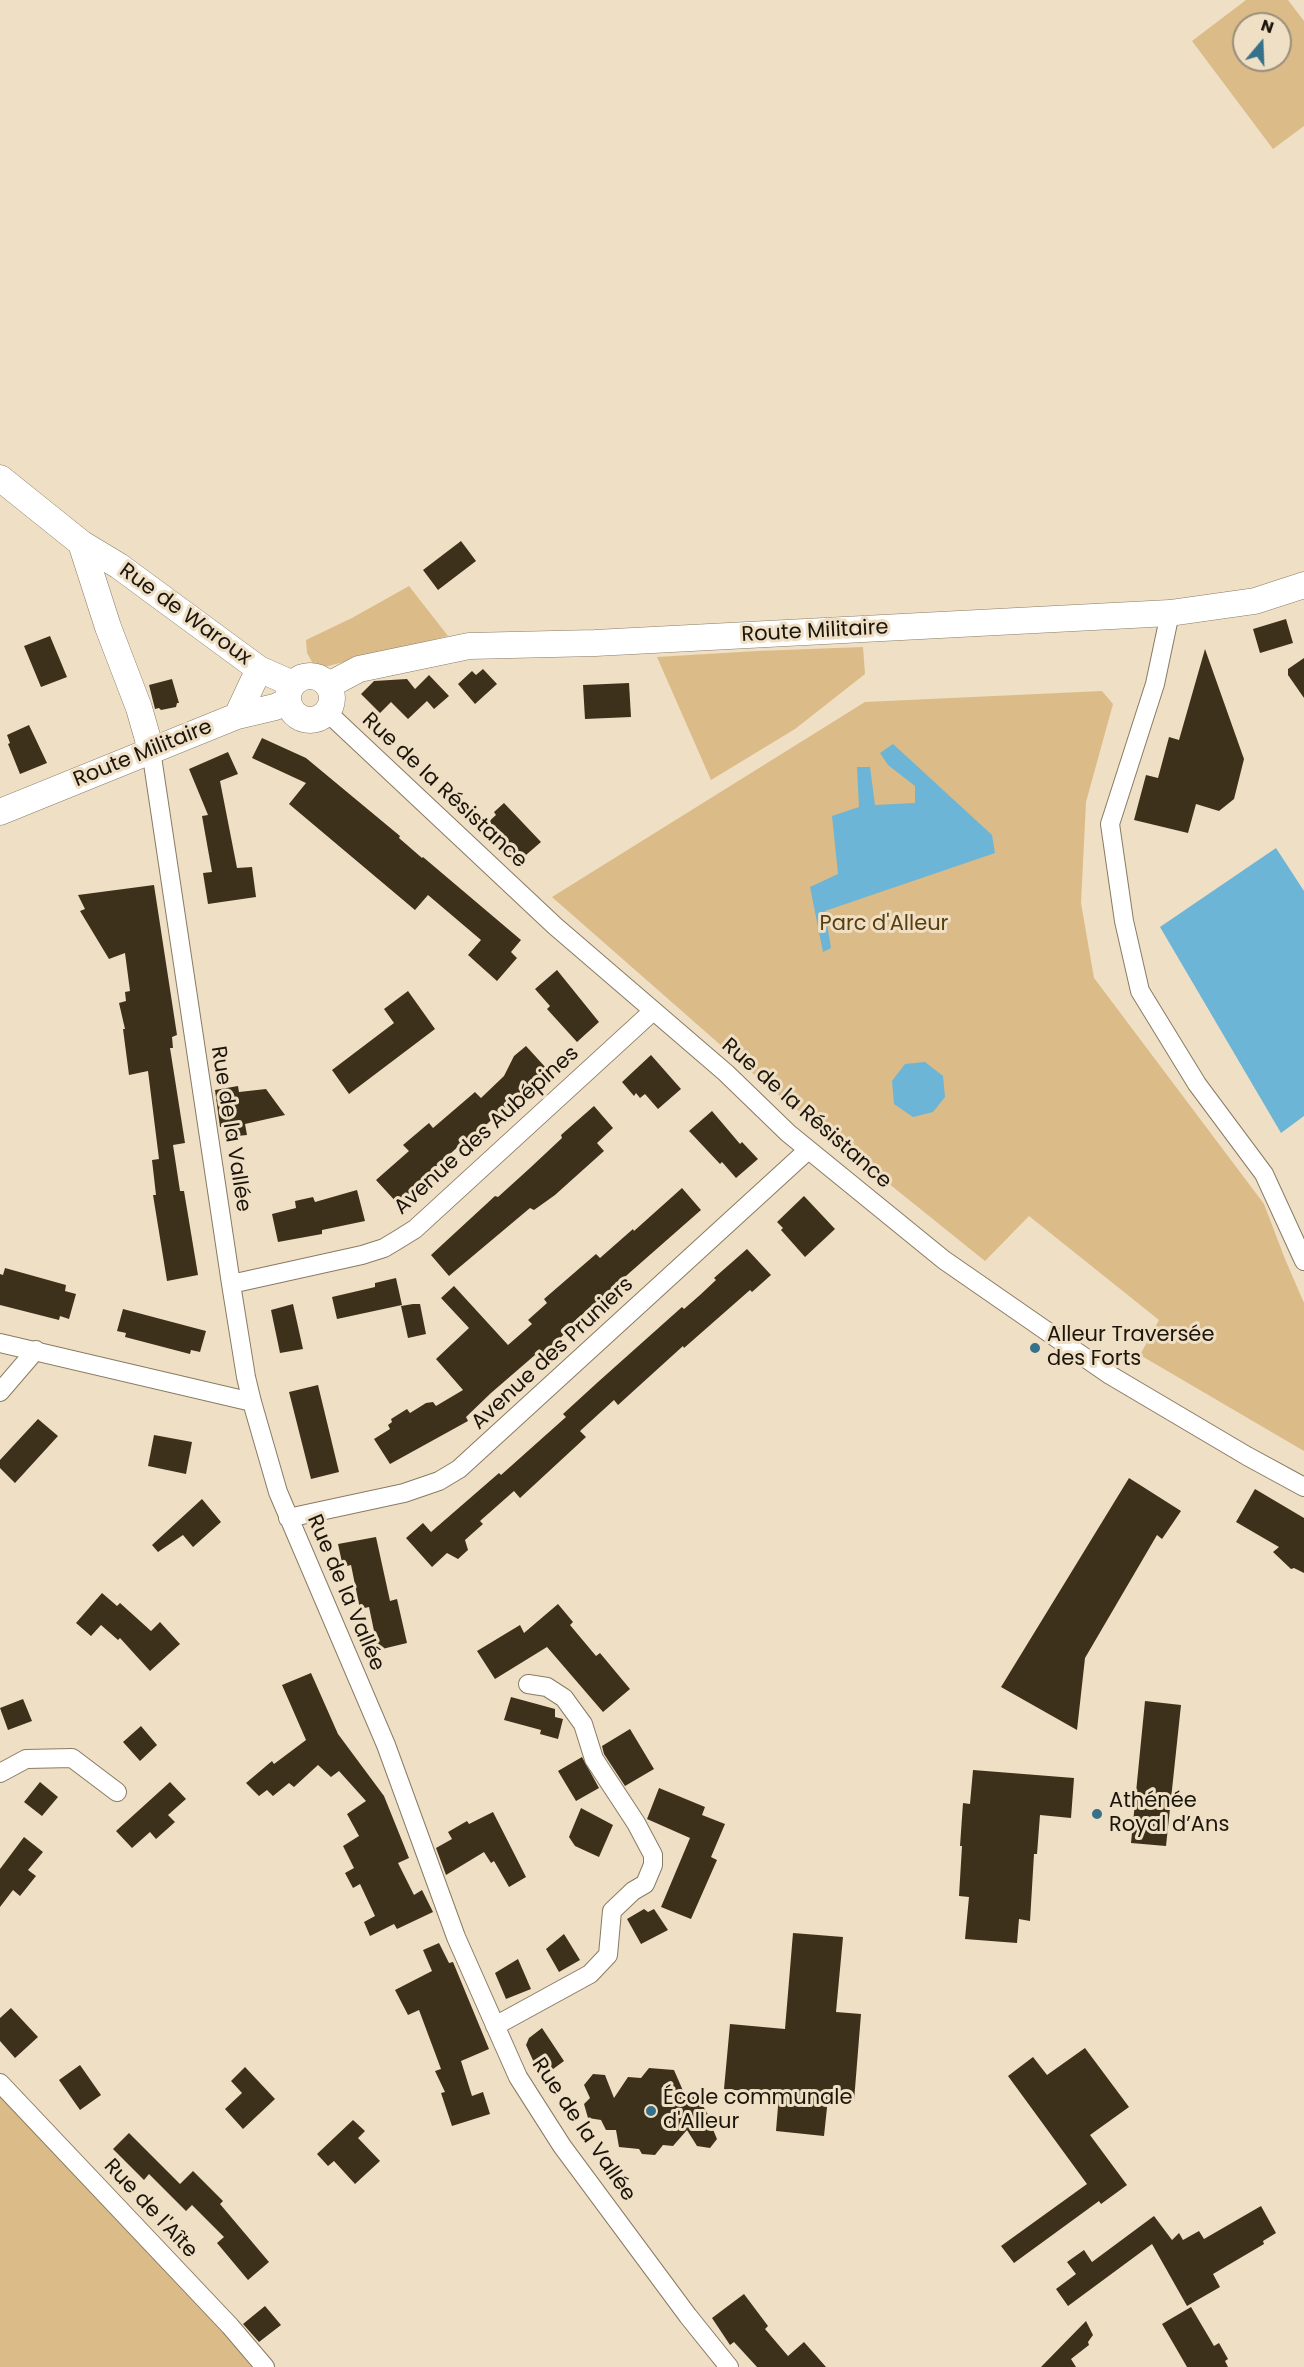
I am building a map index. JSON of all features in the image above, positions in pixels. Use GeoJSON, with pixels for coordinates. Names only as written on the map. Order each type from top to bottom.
{"type":"FeatureCollection","features":[{"type":"Feature","properties":{"kind":"street","name":"Rue de Waroux"},"geometry":{"type":"LineString","coordinates":[[0,478],[81,543],[119,566],[290,692]]}},
{"type":"Feature","properties":{"kind":"street","name":"Rue de Waroux"},"geometry":{"type":"LineString","coordinates":[[81,543],[108,627],[139,708],[151,750]]}},
{"type":"Feature","properties":{"kind":"street","name":"Route Militaire"},"geometry":{"type":"LineString","coordinates":[[329,685],[359,669],[469,646],[595,644],[1170,614],[1255,601],[1304,585]]}},
{"type":"Feature","properties":{"kind":"street"},"geometry":{"type":"LineString","coordinates":[[1170,614],[1155,684],[1110,824],[1124,921],[1140,990],[1197,1084],[1264,1174],[1304,1261]]}},
{"type":"Feature","properties":{"kind":"street"},"geometry":{"type":"LineString","coordinates":[[237,716],[259,669]]}},
{"type":"Feature","properties":{"kind":"street"},"geometry":{"type":"LineString","coordinates":[[311,675],[329,685],[332,699],[327,712],[315,719],[301,718],[290,708],[290,692],[298,679],[311,675]]}},
{"type":"Feature","properties":{"kind":"street","name":"Route Militaire"},"geometry":{"type":"LineString","coordinates":[[0,812],[237,716],[275,707],[290,692]]}},
{"type":"Feature","properties":{"kind":"street","name":"Rue de la Résistance"},"geometry":{"type":"LineString","coordinates":[[327,712],[555,926],[726,1073],[788,1133],[944,1260],[1110,1375],[1246,1456],[1304,1487]]}},
{"type":"Feature","properties":{"kind":"street","name":"Rue de la Vallée"},"geometry":{"type":"LineString","coordinates":[[151,750],[231,1284],[252,1402],[288,1518],[386,1745],[456,1937],[518,2077],[562,2146],[688,2316],[729,2367]]}},
{"type":"Feature","properties":{"kind":"street","name":"Avenue des Aubépines"},"geometry":{"type":"LineString","coordinates":[[231,1284],[362,1255],[384,1248],[415,1229],[653,1011]]}},
{"type":"Feature","properties":{"kind":"street","name":"Avenue des Pruniers"},"geometry":{"type":"LineString","coordinates":[[288,1518],[414,1490],[439,1481],[459,1469],[808,1150]]}},
{"type":"Feature","properties":{"kind":"street"},"geometry":{"type":"LineString","coordinates":[[0,1343],[252,1402]]}},
{"type":"Feature","properties":{"kind":"street"},"geometry":{"type":"LineString","coordinates":[[0,1392],[36,1350]]}},
{"type":"Feature","properties":{"kind":"street"},"geometry":{"type":"LineString","coordinates":[[495,2026],[590,1974],[608,1956],[612,1911],[633,1891],[645,1884],[653,1864],[653,1855],[636,1823],[594,1759],[583,1724],[564,1698],[547,1687],[528,1684]]}},
{"type":"Feature","properties":{"kind":"street"},"geometry":{"type":"LineString","coordinates":[[0,1773],[26,1759],[72,1758],[117,1792]]}},
{"type":"Feature","properties":{"kind":"street","name":"Rue de l'Aîte"},"geometry":{"type":"LineString","coordinates":[[0,2083],[230,2326],[265,2367]]}},
{"type":"Feature","properties":{"kind":"green space"},"geometry":{"type":"Polygon","coordinates":[[[1246,0],[1288,0],[1304,21],[1304,126],[1273,149],[1192,41],[1246,0]]]}},
{"type":"Feature","properties":{"kind":"green space"},"geometry":{"type":"Polygon","coordinates":[[[409,586],[448,636],[316,669],[307,653],[306,640],[352,618],[409,586]]]}},
{"type":"Feature","properties":{"kind":"green space"},"geometry":{"type":"Polygon","coordinates":[[[863,647],[865,674],[795,729],[711,780],[657,657],[757,651],[863,647]]]}},
{"type":"Feature","properties":{"kind":"green space","name":"Parc d'Alleur"},"geometry":{"type":"Polygon","coordinates":[[[1102,691],[1113,704],[1086,802],[1081,903],[1094,978],[1264,1204],[1304,1303],[1304,1451],[1140,1355],[1159,1320],[1029,1216],[985,1261],[765,1084],[552,897],[865,702],[1102,691]]]}},
{"type":"Feature","properties":{"kind":"green space"},"geometry":{"type":"Polygon","coordinates":[[[0,2089],[262,2367],[0,2367],[0,2089]]]}},
{"type":"Feature","properties":{"kind":"water"},"geometry":{"type":"Polygon","coordinates":[[[893,744],[992,835],[995,853],[825,911],[831,948],[823,952],[810,887],[838,874],[832,816],[859,807],[857,767],[870,767],[875,805],[915,803],[915,786],[888,765],[880,753],[893,744]]]}},
{"type":"Feature","properties":{"kind":"water"},"geometry":{"type":"Polygon","coordinates":[[[1276,848],[1304,891],[1304,1116],[1281,1133],[1160,927],[1276,848]]]}},
{"type":"Feature","properties":{"kind":"water"},"geometry":{"type":"Polygon","coordinates":[[[925,1062],[943,1076],[945,1097],[933,1112],[913,1117],[894,1104],[892,1081],[905,1064],[925,1062]]]}},
{"type":"Feature","properties":{"kind":"building"},"geometry":{"type":"Polygon","coordinates":[[[461,541],[476,561],[438,590],[423,570],[461,541]]]}},
{"type":"Feature","properties":{"kind":"building"},"geometry":{"type":"Polygon","coordinates":[[[1286,619],[1293,643],[1260,653],[1253,629],[1286,619]]]}},
{"type":"Feature","properties":{"kind":"building"},"geometry":{"type":"Polygon","coordinates":[[[50,636],[67,677],[41,687],[24,646],[50,636]]]}},
{"type":"Feature","properties":{"kind":"building"},"geometry":{"type":"Polygon","coordinates":[[[1205,649],[1244,759],[1234,799],[1219,811],[1196,804],[1188,833],[1134,820],[1146,775],[1158,778],[1169,737],[1179,740],[1205,649]]]}},
{"type":"Feature","properties":{"kind":"building"},"geometry":{"type":"Polygon","coordinates":[[[1304,658],[1304,698],[1288,675],[1288,669],[1304,658]]]}},
{"type":"Feature","properties":{"kind":"building"},"geometry":{"type":"Polygon","coordinates":[[[483,669],[497,684],[475,704],[458,684],[472,671],[476,675],[483,669]]]}},
{"type":"Feature","properties":{"kind":"building"},"geometry":{"type":"Polygon","coordinates":[[[429,675],[449,696],[434,709],[427,701],[408,719],[391,702],[380,713],[361,694],[374,681],[407,679],[415,689],[429,675]]]}},
{"type":"Feature","properties":{"kind":"building"},"geometry":{"type":"Polygon","coordinates":[[[172,679],[179,703],[176,707],[155,709],[149,685],[172,679]]]}},
{"type":"Feature","properties":{"kind":"building"},"geometry":{"type":"Polygon","coordinates":[[[629,683],[631,717],[585,719],[583,685],[629,683]]]}},
{"type":"Feature","properties":{"kind":"building"},"geometry":{"type":"Polygon","coordinates":[[[29,725],[47,763],[20,774],[8,744],[10,743],[7,735],[29,725]]]}},
{"type":"Feature","properties":{"kind":"building"},"geometry":{"type":"Polygon","coordinates":[[[262,738],[306,758],[521,940],[511,952],[517,958],[497,981],[468,955],[481,940],[428,895],[415,910],[289,804],[306,783],[252,758],[262,738]]]}},
{"type":"Feature","properties":{"kind":"building"},"geometry":{"type":"Polygon","coordinates":[[[228,752],[238,774],[220,781],[237,868],[252,867],[256,897],[208,904],[203,873],[212,872],[202,816],[208,815],[189,769],[228,752]]]}},
{"type":"Feature","properties":{"kind":"building"},"geometry":{"type":"Polygon","coordinates":[[[504,803],[541,842],[519,861],[485,825],[504,803]]]}},
{"type":"Feature","properties":{"kind":"building"},"geometry":{"type":"Polygon","coordinates":[[[154,885],[177,1035],[172,1037],[173,1048],[170,1048],[185,1143],[173,1145],[180,1191],[184,1191],[198,1275],[167,1281],[153,1195],[156,1195],[152,1160],[159,1159],[148,1071],[129,1075],[123,1029],[125,1029],[119,1003],[126,1001],[125,992],[130,991],[125,953],[109,959],[80,911],[85,909],[78,895],[154,885]]]}},
{"type":"Feature","properties":{"kind":"building"},"geometry":{"type":"Polygon","coordinates":[[[557,970],[599,1022],[577,1042],[547,1009],[550,1006],[535,989],[557,970]]]}},
{"type":"Feature","properties":{"kind":"building"},"geometry":{"type":"Polygon","coordinates":[[[408,991],[435,1029],[349,1094],[332,1070],[394,1023],[384,1009],[408,991]]]}},
{"type":"Feature","properties":{"kind":"building"},"geometry":{"type":"Polygon","coordinates":[[[526,1046],[547,1069],[464,1145],[461,1144],[430,1172],[431,1175],[398,1204],[376,1180],[409,1151],[403,1145],[429,1123],[433,1128],[475,1092],[481,1098],[504,1076],[514,1056],[526,1046]]]}},
{"type":"Feature","properties":{"kind":"building"},"geometry":{"type":"Polygon","coordinates":[[[651,1055],[681,1089],[658,1109],[645,1094],[640,1098],[636,1093],[634,1096],[622,1082],[651,1055]]]}},
{"type":"Feature","properties":{"kind":"building"},"geometry":{"type":"Polygon","coordinates":[[[238,1086],[239,1092],[266,1089],[285,1115],[245,1124],[247,1135],[227,1137],[226,1127],[220,1127],[215,1090],[238,1086]]]}},
{"type":"Feature","properties":{"kind":"building"},"geometry":{"type":"Polygon","coordinates":[[[594,1106],[613,1128],[597,1143],[604,1151],[555,1195],[534,1210],[530,1208],[449,1276],[431,1255],[495,1196],[498,1197],[530,1168],[562,1138],[561,1135],[594,1106]]]}},
{"type":"Feature","properties":{"kind":"building"},"geometry":{"type":"Polygon","coordinates":[[[712,1111],[740,1144],[742,1142],[758,1159],[736,1178],[689,1131],[712,1111]]]}},
{"type":"Feature","properties":{"kind":"building"},"geometry":{"type":"Polygon","coordinates":[[[682,1188],[701,1210],[569,1326],[571,1328],[538,1358],[535,1355],[491,1393],[466,1417],[468,1421],[390,1464],[374,1439],[390,1429],[388,1425],[392,1422],[391,1419],[407,1409],[410,1413],[426,1403],[433,1402],[436,1406],[463,1390],[436,1359],[469,1328],[441,1298],[454,1286],[508,1345],[532,1324],[528,1320],[547,1303],[544,1299],[596,1254],[600,1258],[633,1229],[634,1231],[682,1188]]]}},
{"type":"Feature","properties":{"kind":"building"},"geometry":{"type":"Polygon","coordinates":[[[357,1190],[365,1221],[322,1230],[322,1234],[278,1242],[272,1214],[296,1208],[295,1201],[313,1197],[315,1202],[357,1190]]]}},
{"type":"Feature","properties":{"kind":"building"},"geometry":{"type":"Polygon","coordinates":[[[804,1196],[835,1229],[805,1257],[781,1230],[783,1228],[777,1222],[804,1196]]]}},
{"type":"Feature","properties":{"kind":"building"},"geometry":{"type":"Polygon","coordinates":[[[747,1249],[771,1275],[752,1292],[750,1290],[684,1348],[683,1346],[618,1405],[614,1400],[580,1431],[586,1437],[520,1498],[514,1491],[480,1521],[483,1524],[465,1540],[468,1550],[458,1559],[447,1553],[432,1567],[406,1538],[423,1523],[431,1532],[499,1473],[501,1475],[566,1417],[563,1414],[682,1307],[684,1309],[700,1295],[716,1280],[714,1278],[747,1249]]]}},
{"type":"Feature","properties":{"kind":"building"},"geometry":{"type":"Polygon","coordinates":[[[5,1268],[66,1285],[65,1291],[76,1294],[69,1319],[60,1316],[59,1320],[0,1305],[0,1274],[3,1275],[5,1268]]]}},
{"type":"Feature","properties":{"kind":"building"},"geometry":{"type":"Polygon","coordinates":[[[396,1278],[402,1305],[337,1319],[332,1297],[375,1287],[375,1283],[396,1278]]]}},
{"type":"Feature","properties":{"kind":"building"},"geometry":{"type":"Polygon","coordinates":[[[293,1304],[303,1349],[280,1353],[271,1310],[293,1304]]]}},
{"type":"Feature","properties":{"kind":"building"},"geometry":{"type":"Polygon","coordinates":[[[420,1304],[426,1334],[408,1338],[401,1306],[420,1304]]]}},
{"type":"Feature","properties":{"kind":"building"},"geometry":{"type":"Polygon","coordinates":[[[123,1309],[206,1331],[200,1352],[191,1350],[190,1354],[125,1337],[126,1333],[117,1331],[123,1309]]]}},
{"type":"Feature","properties":{"kind":"building"},"geometry":{"type":"Polygon","coordinates":[[[318,1385],[339,1472],[311,1479],[289,1392],[318,1385]]]}},
{"type":"Feature","properties":{"kind":"building"},"geometry":{"type":"Polygon","coordinates":[[[38,1419],[58,1436],[15,1483],[0,1468],[0,1460],[38,1419]]]}},
{"type":"Feature","properties":{"kind":"building"},"geometry":{"type":"Polygon","coordinates":[[[154,1435],[192,1442],[186,1474],[148,1466],[154,1435]]]}},
{"type":"Feature","properties":{"kind":"building"},"geometry":{"type":"Polygon","coordinates":[[[1129,1478],[1181,1511],[1162,1539],[1157,1535],[1085,1658],[1077,1730],[1001,1687],[1129,1478]]]}},
{"type":"Feature","properties":{"kind":"building"},"geometry":{"type":"Polygon","coordinates":[[[1255,1489],[1304,1518],[1304,1573],[1294,1568],[1291,1569],[1273,1552],[1279,1547],[1236,1522],[1255,1489]]]}},
{"type":"Feature","properties":{"kind":"building"},"geometry":{"type":"Polygon","coordinates":[[[202,1499],[221,1522],[193,1547],[183,1535],[158,1552],[152,1545],[202,1499]]]}},
{"type":"Feature","properties":{"kind":"building"},"geometry":{"type":"Polygon","coordinates":[[[376,1537],[390,1601],[397,1599],[407,1643],[378,1650],[369,1607],[360,1609],[351,1565],[343,1567],[338,1544],[376,1537]]]}},
{"type":"Feature","properties":{"kind":"building"},"geometry":{"type":"Polygon","coordinates":[[[102,1593],[117,1606],[120,1603],[151,1631],[160,1622],[180,1644],[150,1671],[120,1638],[118,1640],[101,1625],[91,1636],[76,1623],[102,1593]]]}},
{"type":"Feature","properties":{"kind":"building"},"geometry":{"type":"Polygon","coordinates":[[[558,1604],[573,1622],[570,1625],[596,1656],[600,1653],[630,1689],[603,1712],[547,1647],[495,1679],[477,1651],[520,1625],[524,1633],[558,1604]]]}},
{"type":"Feature","properties":{"kind":"building"},"geometry":{"type":"Polygon","coordinates":[[[311,1673],[338,1734],[384,1796],[409,1858],[398,1863],[414,1895],[422,1890],[433,1912],[397,1929],[394,1924],[370,1936],[364,1922],[375,1916],[360,1884],[353,1888],[345,1873],[354,1868],[343,1846],[359,1836],[347,1814],[366,1801],[339,1771],[331,1777],[318,1765],[294,1787],[289,1783],[273,1796],[267,1790],[259,1796],[246,1783],[272,1761],[274,1764],[306,1740],[282,1685],[311,1673]]]}},
{"type":"Feature","properties":{"kind":"building"},"geometry":{"type":"Polygon","coordinates":[[[511,1697],[555,1709],[555,1717],[563,1719],[558,1739],[540,1734],[541,1730],[504,1720],[511,1697]]]}},
{"type":"Feature","properties":{"kind":"building"},"geometry":{"type":"Polygon","coordinates":[[[23,1699],[32,1721],[8,1730],[0,1708],[23,1699]]]}},
{"type":"Feature","properties":{"kind":"building"},"geometry":{"type":"Polygon","coordinates":[[[1145,1701],[1181,1705],[1166,1846],[1131,1843],[1145,1701]]]}},
{"type":"Feature","properties":{"kind":"building"},"geometry":{"type":"Polygon","coordinates":[[[141,1726],[157,1745],[140,1761],[123,1742],[141,1726]]]}},
{"type":"Feature","properties":{"kind":"building"},"geometry":{"type":"Polygon","coordinates":[[[630,1729],[654,1769],[625,1786],[604,1754],[602,1746],[630,1729]]]}},
{"type":"Feature","properties":{"kind":"building"},"geometry":{"type":"Polygon","coordinates":[[[582,1757],[599,1788],[576,1801],[558,1771],[582,1757]]]}},
{"type":"Feature","properties":{"kind":"building"},"geometry":{"type":"Polygon","coordinates":[[[973,1770],[1074,1778],[1071,1818],[1040,1815],[1037,1854],[1034,1854],[1030,1921],[1019,1919],[1017,1943],[965,1939],[969,1897],[959,1896],[962,1846],[960,1846],[963,1803],[970,1804],[973,1770]]]}},
{"type":"Feature","properties":{"kind":"building"},"geometry":{"type":"Polygon","coordinates":[[[40,1782],[58,1797],[42,1816],[24,1802],[40,1782]]]}},
{"type":"Feature","properties":{"kind":"building"},"geometry":{"type":"Polygon","coordinates":[[[170,1782],[186,1799],[168,1815],[175,1822],[156,1839],[150,1832],[132,1848],[116,1831],[170,1782]]]}},
{"type":"Feature","properties":{"kind":"building"},"geometry":{"type":"Polygon","coordinates":[[[659,1788],[705,1807],[702,1815],[725,1824],[711,1857],[717,1860],[691,1919],[661,1907],[690,1838],[647,1819],[659,1788]]]}},
{"type":"Feature","properties":{"kind":"building"},"geometry":{"type":"Polygon","coordinates":[[[581,1808],[613,1825],[599,1857],[575,1846],[569,1837],[581,1808]]]}},
{"type":"Feature","properties":{"kind":"building"},"geometry":{"type":"Polygon","coordinates":[[[493,1812],[526,1877],[509,1887],[494,1861],[491,1863],[484,1852],[446,1875],[436,1848],[452,1839],[448,1832],[467,1821],[469,1824],[493,1812]]]}},
{"type":"Feature","properties":{"kind":"building"},"geometry":{"type":"Polygon","coordinates":[[[24,1837],[43,1852],[28,1870],[36,1876],[20,1896],[13,1890],[0,1907],[0,1869],[24,1837]]]}},
{"type":"Feature","properties":{"kind":"building"},"geometry":{"type":"Polygon","coordinates":[[[644,1909],[648,1912],[654,1909],[668,1930],[641,1944],[627,1919],[644,1909]]]}},
{"type":"Feature","properties":{"kind":"building"},"geometry":{"type":"Polygon","coordinates":[[[793,1933],[843,1937],[836,2012],[861,2014],[854,2101],[828,2098],[824,2136],[776,2131],[779,2094],[724,2089],[730,2024],[785,2029],[793,1933]]]}},
{"type":"Feature","properties":{"kind":"building"},"geometry":{"type":"Polygon","coordinates":[[[564,1934],[580,1960],[559,1972],[546,1949],[564,1934]]]}},
{"type":"Feature","properties":{"kind":"building"},"geometry":{"type":"Polygon","coordinates":[[[439,1943],[449,1963],[453,1962],[489,2049],[461,2061],[472,2096],[483,2092],[490,2114],[452,2126],[441,2093],[445,2092],[435,2071],[441,2069],[419,2010],[408,2015],[395,1990],[432,1971],[423,1950],[439,1943]]]}},
{"type":"Feature","properties":{"kind":"building"},"geometry":{"type":"Polygon","coordinates":[[[518,1959],[531,1989],[506,1999],[495,1973],[518,1959]]]}},
{"type":"Feature","properties":{"kind":"building"},"geometry":{"type":"Polygon","coordinates":[[[11,2008],[38,2037],[15,2058],[0,2041],[0,2018],[11,2008]]]}},
{"type":"Feature","properties":{"kind":"building"},"geometry":{"type":"Polygon","coordinates":[[[542,2028],[564,2061],[541,2078],[526,2045],[529,2038],[542,2028]]]}},
{"type":"Feature","properties":{"kind":"building"},"geometry":{"type":"Polygon","coordinates":[[[1085,2048],[1129,2107],[1090,2135],[1127,2185],[1101,2204],[1099,2201],[1014,2263],[1001,2246],[1087,2184],[1008,2076],[1033,2057],[1047,2075],[1085,2048]]]}},
{"type":"Feature","properties":{"kind":"building"},"geometry":{"type":"Polygon","coordinates":[[[80,2065],[101,2095],[80,2110],[59,2080],[80,2065]]]}},
{"type":"Feature","properties":{"kind":"building"},"geometry":{"type":"Polygon","coordinates":[[[245,2067],[275,2099],[243,2129],[225,2109],[242,2093],[231,2081],[245,2067]]]}},
{"type":"Feature","properties":{"kind":"building","name":"École communale d'Alleur"},"geometry":{"type":"Polygon","coordinates":[[[649,2068],[674,2070],[684,2093],[696,2094],[714,2125],[712,2127],[717,2139],[710,2148],[697,2146],[687,2130],[673,2146],[663,2145],[655,2155],[642,2154],[639,2149],[619,2147],[616,2130],[606,2130],[601,2120],[588,2118],[584,2104],[590,2098],[584,2085],[593,2074],[605,2075],[614,2098],[628,2077],[641,2078],[649,2068]]]}},
{"type":"Feature","properties":{"kind":"building"},"geometry":{"type":"Polygon","coordinates":[[[353,2120],[365,2131],[358,2138],[380,2161],[355,2184],[334,2161],[328,2166],[317,2154],[353,2120]]]}},
{"type":"Feature","properties":{"kind":"building"},"geometry":{"type":"Polygon","coordinates":[[[129,2133],[180,2184],[193,2171],[223,2201],[220,2204],[269,2262],[248,2280],[217,2243],[224,2237],[192,2205],[186,2211],[149,2174],[144,2180],[113,2149],[129,2133]]]}},
{"type":"Feature","properties":{"kind":"building"},"geometry":{"type":"Polygon","coordinates":[[[1261,2206],[1276,2233],[1263,2241],[1264,2244],[1213,2274],[1220,2287],[1187,2306],[1152,2244],[1068,2306],[1056,2289],[1076,2274],[1067,2262],[1084,2250],[1092,2262],[1154,2216],[1172,2240],[1179,2233],[1183,2240],[1199,2231],[1204,2239],[1261,2206]]]}},
{"type":"Feature","properties":{"kind":"building"},"geometry":{"type":"Polygon","coordinates":[[[744,2294],[768,2326],[765,2329],[788,2356],[804,2342],[826,2367],[757,2367],[734,2342],[730,2345],[712,2318],[744,2294]]]}},
{"type":"Feature","properties":{"kind":"building"},"geometry":{"type":"Polygon","coordinates":[[[265,2306],[281,2325],[259,2342],[243,2324],[265,2306]]]}},
{"type":"Feature","properties":{"kind":"building"},"geometry":{"type":"Polygon","coordinates":[[[1191,2307],[1214,2346],[1219,2343],[1228,2359],[1225,2361],[1228,2367],[1187,2367],[1162,2324],[1191,2307]]]}},
{"type":"Feature","properties":{"kind":"building"},"geometry":{"type":"Polygon","coordinates":[[[1086,2321],[1093,2335],[1088,2342],[1089,2345],[1071,2359],[1076,2367],[1041,2367],[1086,2321]]]}},
{"type":"Feature","properties":{"kind":"place","name":"Alleur Traversée des Forts"},"geometry":{"type":"Point","coordinates":[1035,1348]}},
{"type":"Feature","properties":{"kind":"place","name":"Athénée Royal d’Ans"},"geometry":{"type":"Point","coordinates":[1097,1814]}},
{"type":"Feature","properties":{"kind":"place","name":"École communale d'Alleur"},"geometry":{"type":"Point","coordinates":[651,2111]}}]}
